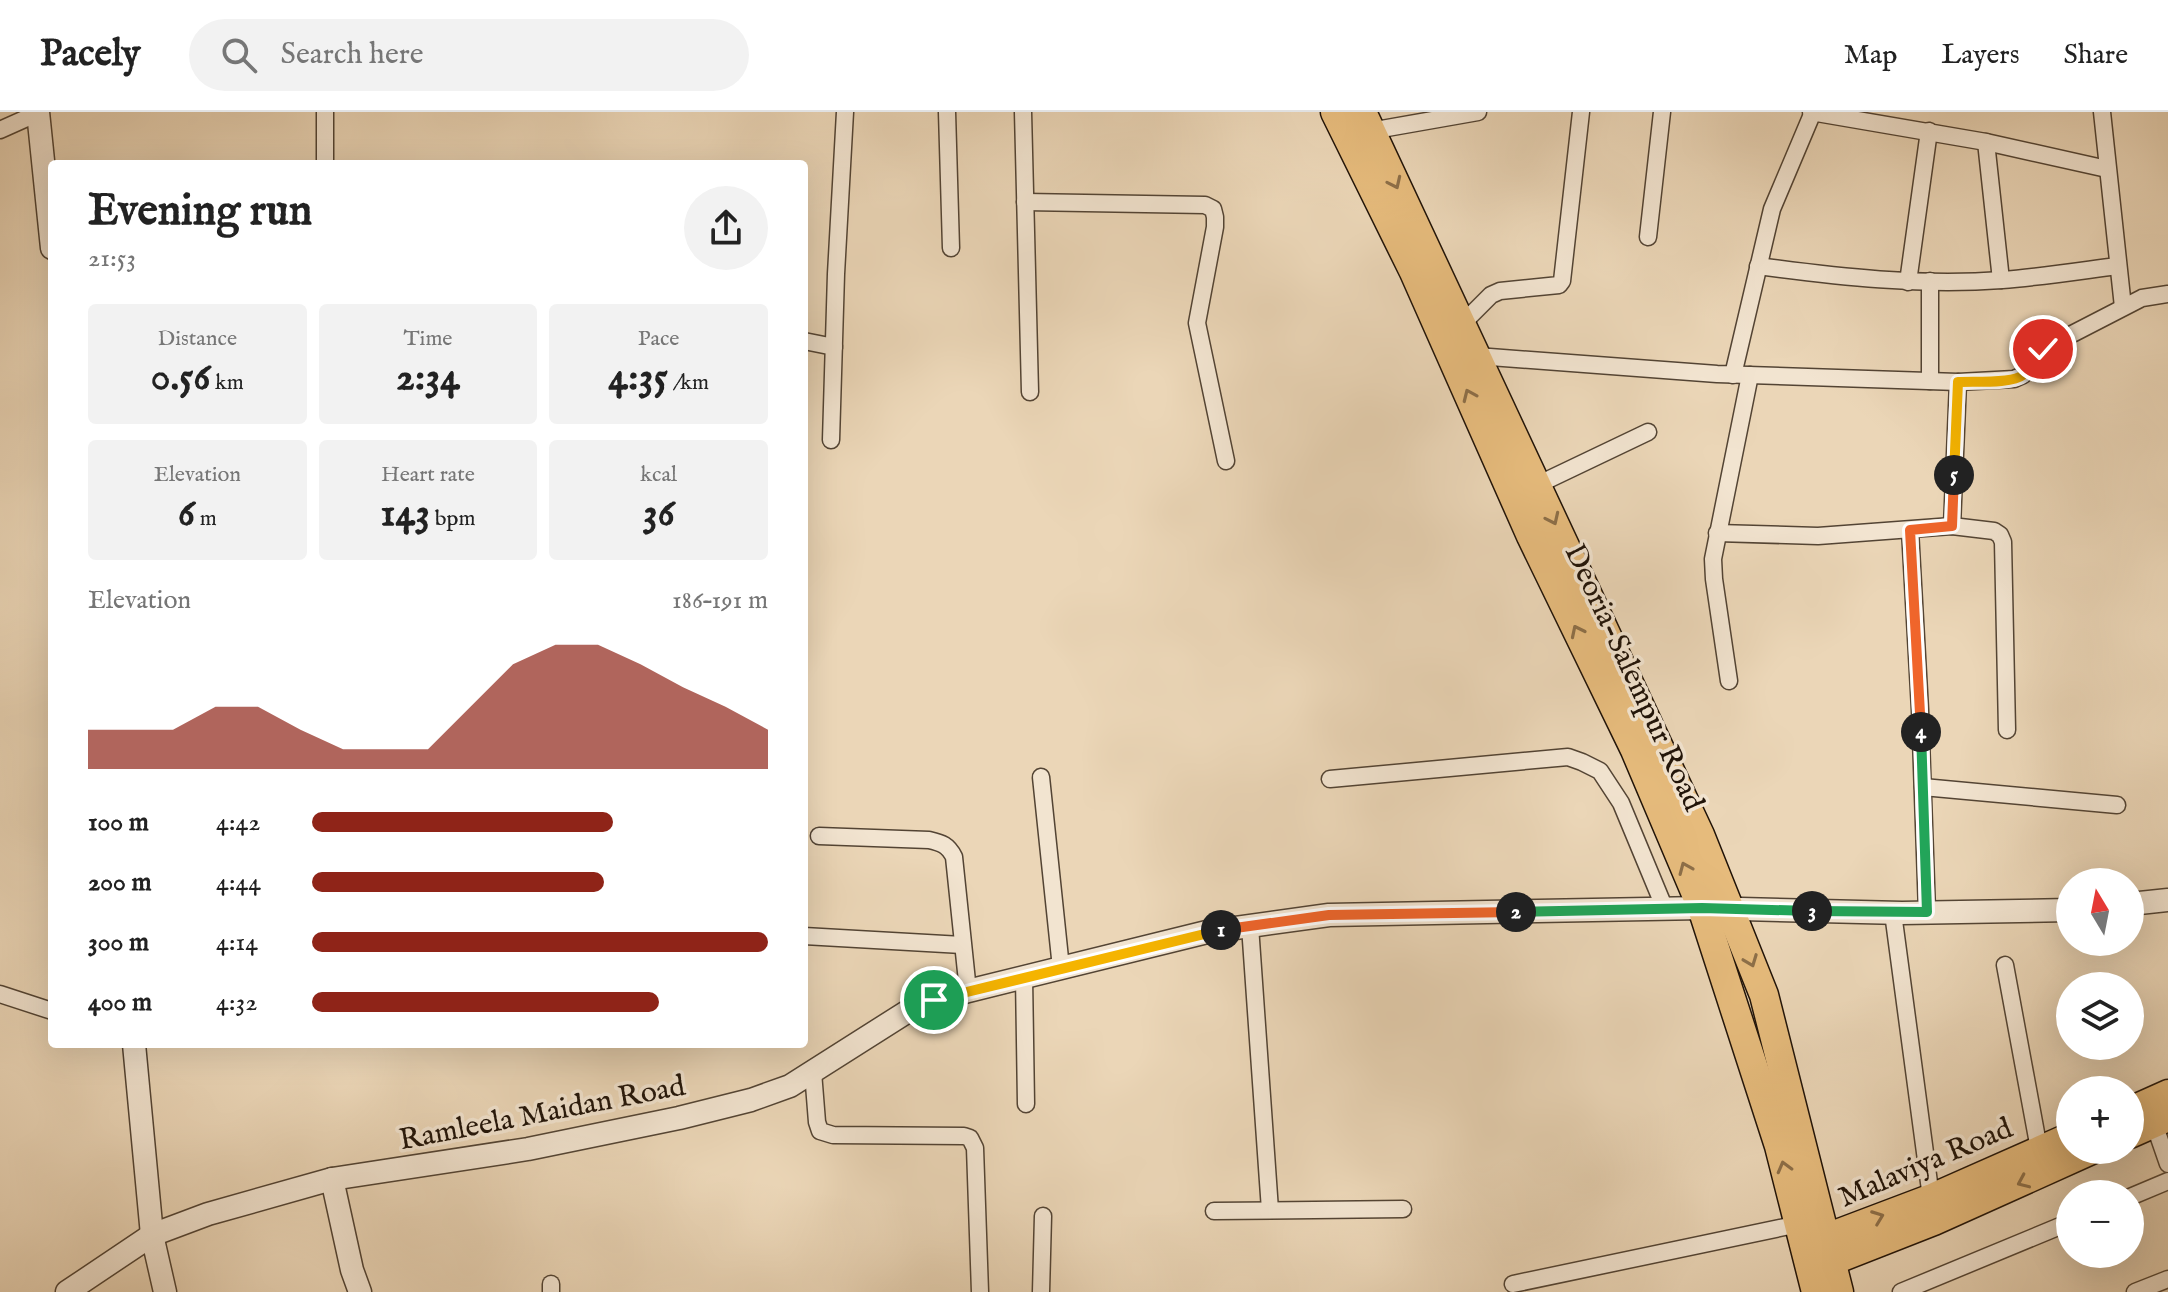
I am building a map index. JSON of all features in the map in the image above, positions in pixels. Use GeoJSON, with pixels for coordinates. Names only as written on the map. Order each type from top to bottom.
{"type":"FeatureCollection","features":[{"type":"Feature","properties":{"kind":"highway","name":"Deoria-Salempur Road"},"geometry":{"type":"LineString","coordinates":[[1335,112],[1414,272],[1531,536],[1635,750],[1702,908],[1815,1255],[1839,1292]]}},
{"type":"Feature","properties":{"kind":"highway","name":"Deoria-Salempur Road"},"geometry":{"type":"LineString","coordinates":[[1366,121],[1700,835],[1731,909],[1764,995],[1815,1255]]}},
{"type":"Feature","properties":{"kind":"main road","name":"Malaviya Road"},"geometry":{"type":"LineString","coordinates":[[1933,1209],[2056,1142]]}},
{"type":"Feature","properties":{"kind":"main road","name":"Malaviya Road"},"geometry":{"type":"LineString","coordinates":[[1815,1255],[2056,1164]]}},
{"type":"Feature","properties":{"kind":"street"},"geometry":{"type":"LineString","coordinates":[[0,130],[38,112],[48,209]]}},
{"type":"Feature","properties":{"kind":"street"},"geometry":{"type":"LineString","coordinates":[[325,112],[325,160]]}},
{"type":"Feature","properties":{"kind":"street"},"geometry":{"type":"LineString","coordinates":[[831,440],[845,112]]}},
{"type":"Feature","properties":{"kind":"street"},"geometry":{"type":"LineString","coordinates":[[947,112],[951,248]]}},
{"type":"Feature","properties":{"kind":"street"},"geometry":{"type":"LineString","coordinates":[[1023,112],[1030,392]]}},
{"type":"Feature","properties":{"kind":"street"},"geometry":{"type":"LineString","coordinates":[[1366,121],[1478,112]]}},
{"type":"Feature","properties":{"kind":"street"},"geometry":{"type":"LineString","coordinates":[[1462,324],[1491,295],[1500,291],[1559,285],[1562,281],[1581,112]]}},
{"type":"Feature","properties":{"kind":"street"},"geometry":{"type":"LineString","coordinates":[[1648,237],[1662,112]]}},
{"type":"Feature","properties":{"kind":"street"},"geometry":{"type":"LineString","coordinates":[[1729,681],[1713,559],[1758,266],[1772,209],[1813,112],[1986,142],[2107,169]]}},
{"type":"Feature","properties":{"kind":"street"},"geometry":{"type":"LineString","coordinates":[[2102,112],[2123,307]]}},
{"type":"Feature","properties":{"kind":"street"},"geometry":{"type":"LineString","coordinates":[[1908,282],[1929,131]]}},
{"type":"Feature","properties":{"kind":"street"},"geometry":{"type":"LineString","coordinates":[[1986,142],[2001,280]]}},
{"type":"Feature","properties":{"kind":"street"},"geometry":{"type":"LineString","coordinates":[[1025,202],[1205,205],[1213,209],[1215,227],[1197,323],[1226,461]]}},
{"type":"Feature","properties":{"kind":"street"},"geometry":{"type":"LineString","coordinates":[[1758,266],[1832,277],[1908,282],[2001,280],[2117,266]]}},
{"type":"Feature","properties":{"kind":"street"},"geometry":{"type":"LineString","coordinates":[[1930,281],[1930,381]]}},
{"type":"Feature","properties":{"kind":"street"},"geometry":{"type":"LineString","coordinates":[[1477,356],[1742,375],[1958,382],[2014,379],[2023,375],[2043,349],[2142,298],[2168,294]]}},
{"type":"Feature","properties":{"kind":"street"},"geometry":{"type":"LineString","coordinates":[[808,342],[834,347]]}},
{"type":"Feature","properties":{"kind":"street"},"geometry":{"type":"LineString","coordinates":[[1952,526],[1958,382]]}},
{"type":"Feature","properties":{"kind":"street"},"geometry":{"type":"LineString","coordinates":[[1537,485],[1648,432]]}},
{"type":"Feature","properties":{"kind":"street"},"geometry":{"type":"LineString","coordinates":[[1717,533],[1818,536],[1952,526],[1994,531],[2000,535],[2003,542],[2007,730]]}},
{"type":"Feature","properties":{"kind":"street"},"geometry":{"type":"LineString","coordinates":[[1910,530],[1927,912]]}},
{"type":"Feature","properties":{"kind":"street"},"geometry":{"type":"LineString","coordinates":[[1330,779],[1568,757],[1582,762],[1600,771],[1621,803],[1665,909]]}},
{"type":"Feature","properties":{"kind":"street"},"geometry":{"type":"LineString","coordinates":[[1041,777],[1061,968]]}},
{"type":"Feature","properties":{"kind":"street"},"geometry":{"type":"LineString","coordinates":[[1923,787],[2117,805]]}},
{"type":"Feature","properties":{"kind":"street"},"geometry":{"type":"LineString","coordinates":[[819,836],[929,840],[949,848],[954,857],[968,991]]}},
{"type":"Feature","properties":{"kind":"street"},"geometry":{"type":"LineString","coordinates":[[2144,903],[2168,900]]}},
{"type":"Feature","properties":{"kind":"street","name":"Ramleela Maidan Road"},"geometry":{"type":"LineString","coordinates":[[67,1292],[152,1235],[208,1214],[332,1179],[528,1149],[751,1100],[790,1086],[913,1008],[968,991],[1207,932],[1329,915],[1702,908],[1893,913],[2056,910]]}},
{"type":"Feature","properties":{"kind":"street"},"geometry":{"type":"LineString","coordinates":[[1893,913],[1933,1209]]}},
{"type":"Feature","properties":{"kind":"street"},"geometry":{"type":"LineString","coordinates":[[1250,926],[1270,1210]]}},
{"type":"Feature","properties":{"kind":"street"},"geometry":{"type":"LineString","coordinates":[[808,936],[962,945]]}},
{"type":"Feature","properties":{"kind":"street"},"geometry":{"type":"LineString","coordinates":[[2005,965],[2039,1149]]}},
{"type":"Feature","properties":{"kind":"street"},"geometry":{"type":"LineString","coordinates":[[1024,977],[1026,1104]]}},
{"type":"Feature","properties":{"kind":"street"},"geometry":{"type":"LineString","coordinates":[[0,994],[48,1010]]}},
{"type":"Feature","properties":{"kind":"street"},"geometry":{"type":"LineString","coordinates":[[134,1048],[152,1235],[165,1292]]}},
{"type":"Feature","properties":{"kind":"street"},"geometry":{"type":"LineString","coordinates":[[813,1072],[820,1131],[833,1135],[970,1138],[975,1148],[980,1292]]}},
{"type":"Feature","properties":{"kind":"street"},"geometry":{"type":"LineString","coordinates":[[2153,1110],[2168,1164]]}},
{"type":"Feature","properties":{"kind":"street"},"geometry":{"type":"LineString","coordinates":[[332,1179],[352,1270],[360,1292]]}},
{"type":"Feature","properties":{"kind":"street"},"geometry":{"type":"LineString","coordinates":[[2144,1191],[2168,1181]]}},
{"type":"Feature","properties":{"kind":"street"},"geometry":{"type":"LineString","coordinates":[[1214,1211],[1403,1209]]}},
{"type":"Feature","properties":{"kind":"street"},"geometry":{"type":"LineString","coordinates":[[1041,1292],[1043,1216]]}},
{"type":"Feature","properties":{"kind":"street"},"geometry":{"type":"LineString","coordinates":[[1901,1292],[2056,1228]]}},
{"type":"Feature","properties":{"kind":"street"},"geometry":{"type":"LineString","coordinates":[[1513,1284],[1815,1255]]}},
{"type":"Feature","properties":{"kind":"street"},"geometry":{"type":"LineString","coordinates":[[2135,1292],[2168,1279]]}},
{"type":"Feature","properties":{"kind":"route"},"geometry":{"type":"LineString","coordinates":[[934,1000],[1207,932],[1329,915],[1702,908],[1927,912],[1910,530],[1952,526],[1958,382],[2014,379],[2023,375],[2043,349]]}}]}
